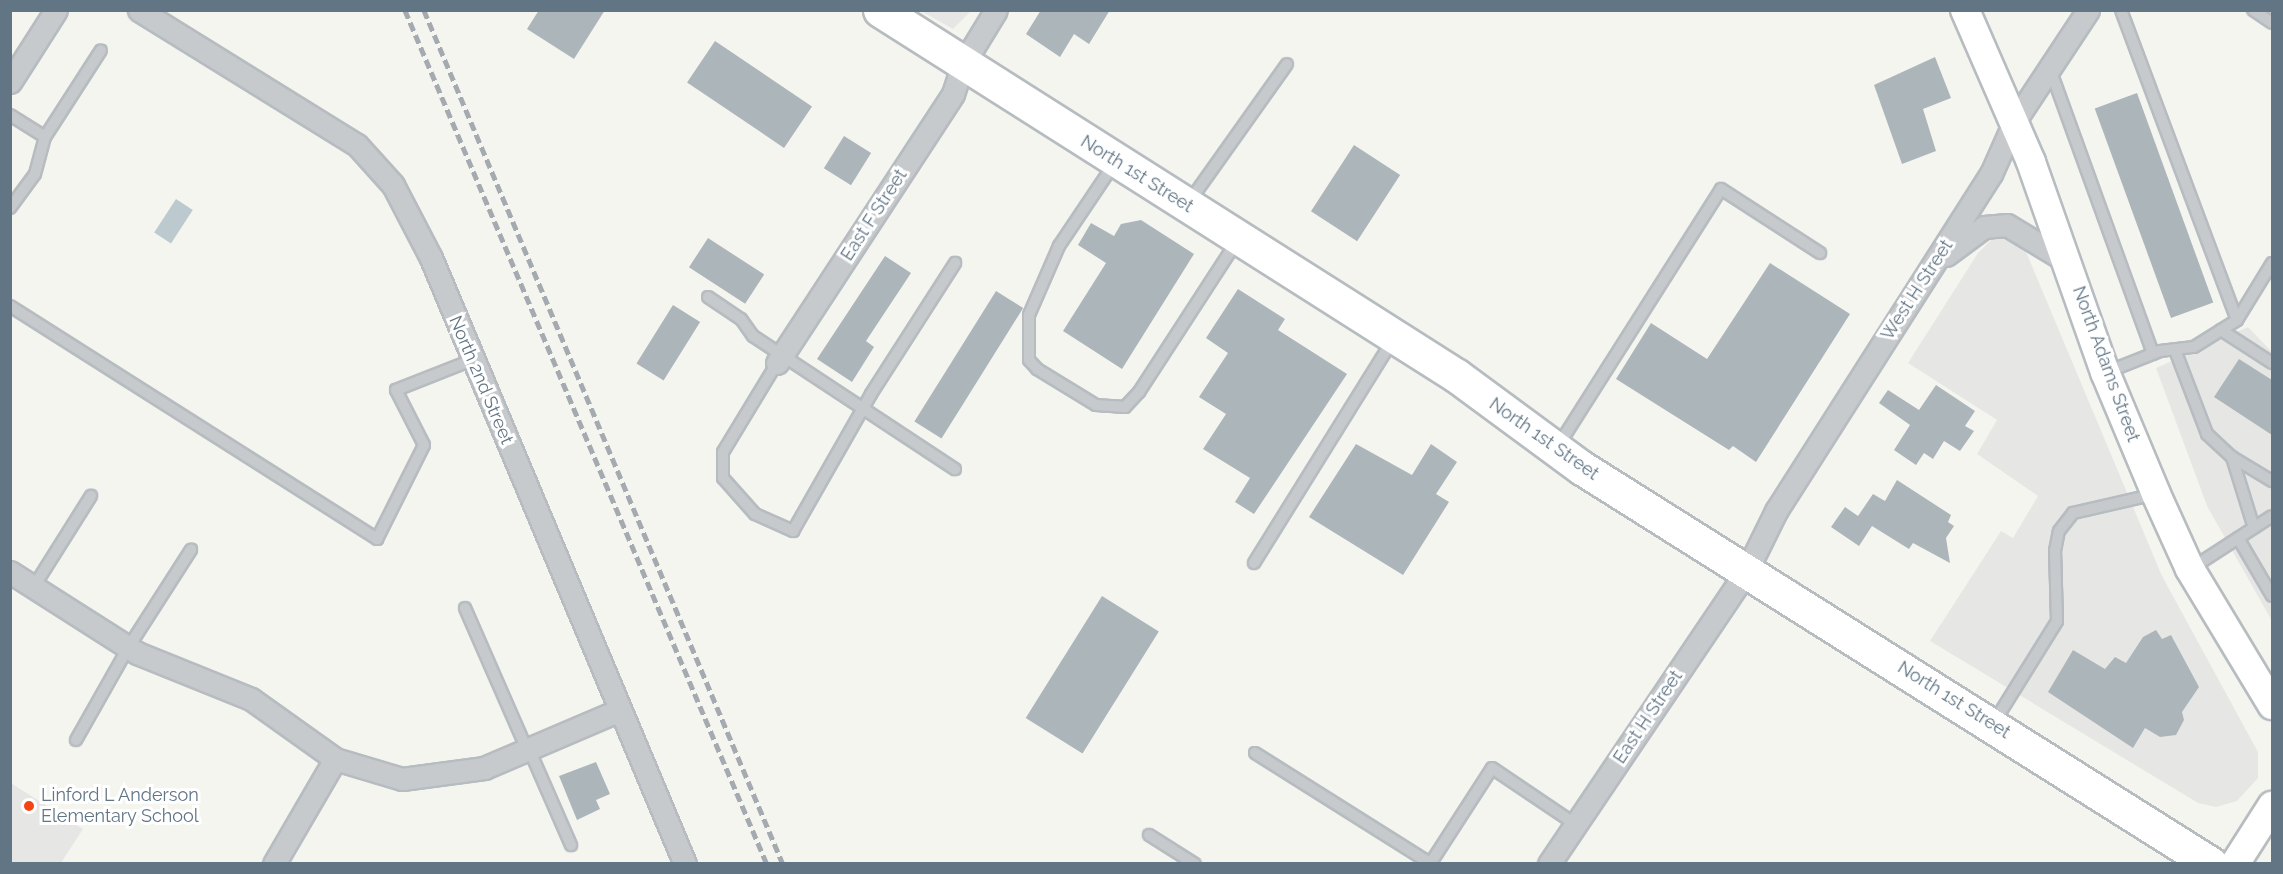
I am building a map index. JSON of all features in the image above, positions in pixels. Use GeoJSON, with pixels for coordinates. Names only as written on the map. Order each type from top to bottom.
{"type":"FeatureCollection","features":[{"type":"Feature","properties":{"kind":"main road","name":"North 1st Street"},"geometry":{"type":"LineString","coordinates":[[880,10],[1395,338],[1556,449],[2211,864]]}},
{"type":"Feature","properties":{"kind":"street"},"geometry":{"type":"LineString","coordinates":[[10,82],[56,10]]}},
{"type":"Feature","properties":{"kind":"street","name":"North 2nd Street"},"geometry":{"type":"LineString","coordinates":[[139,10],[357,145],[393,185],[431,258],[685,864]]}},
{"type":"Feature","properties":{"kind":"street","name":"East F Street"},"geometry":{"type":"LineString","coordinates":[[780,358],[953,94],[963,64],[996,10]]}},
{"type":"Feature","properties":{"kind":"street","name":"North Adams Street"},"geometry":{"type":"LineString","coordinates":[[1965,10],[2014,122],[2068,262],[2104,372],[2190,569],[2272,705]]}},
{"type":"Feature","properties":{"kind":"street","name":"West H Street"},"geometry":{"type":"LineString","coordinates":[[1747,570],[1776,511],[1991,174],[2014,122],[2088,10]]}},
{"type":"Feature","properties":{"kind":"street"},"geometry":{"type":"LineString","coordinates":[[1936,262],[1994,225],[2023,231],[2068,262]]}},
{"type":"Feature","properties":{"kind":"street","name":"East H Street"},"geometry":{"type":"LineString","coordinates":[[1549,864],[1747,570]]}},
{"type":"Feature","properties":{"kind":"street"},"geometry":{"type":"LineString","coordinates":[[10,572],[128,648],[251,699],[335,759],[402,779],[484,768],[620,710]]}},
{"type":"Feature","properties":{"kind":"street"},"geometry":{"type":"LineString","coordinates":[[274,864],[335,759]]}},
{"type":"Feature","properties":{"kind":"street"},"geometry":{"type":"LineString","coordinates":[[2235,864],[2272,806]]}},
{"type":"Feature","properties":{"kind":"lane"},"geometry":{"type":"LineString","coordinates":[[2121,10],[2236,320]]}},
{"type":"Feature","properties":{"kind":"lane"},"geometry":{"type":"LineString","coordinates":[[2253,10],[2272,23]]}},
{"type":"Feature","properties":{"kind":"lane"},"geometry":{"type":"LineString","coordinates":[[10,208],[35,174],[45,136],[101,50]]}},
{"type":"Feature","properties":{"kind":"lane"},"geometry":{"type":"LineString","coordinates":[[1187,205],[1287,64]]}},
{"type":"Feature","properties":{"kind":"lane"},"geometry":{"type":"LineString","coordinates":[[2050,69],[2153,354]]}},
{"type":"Feature","properties":{"kind":"lane"},"geometry":{"type":"LineString","coordinates":[[10,115],[45,136]]}},
{"type":"Feature","properties":{"kind":"lane"},"geometry":{"type":"LineString","coordinates":[[1116,161],[1059,246],[1029,315],[1029,360],[1037,369],[1096,405],[1125,407],[1139,393],[1239,238]]}},
{"type":"Feature","properties":{"kind":"lane"},"geometry":{"type":"LineString","coordinates":[[1556,449],[1722,189],[1820,253]]}},
{"type":"Feature","properties":{"kind":"lane"},"geometry":{"type":"LineString","coordinates":[[780,358],[723,452],[723,478],[755,514],[794,531],[955,263]]}},
{"type":"Feature","properties":{"kind":"lane"},"geometry":{"type":"LineString","coordinates":[[2104,372],[2153,354],[2194,347],[2221,330],[2236,320],[2272,263]]}},
{"type":"Feature","properties":{"kind":"lane"},"geometry":{"type":"LineString","coordinates":[[708,297],[741,320],[753,336],[780,358],[955,469]]}},
{"type":"Feature","properties":{"kind":"lane"},"geometry":{"type":"LineString","coordinates":[[10,306],[377,539],[424,445],[396,390],[472,360]]}},
{"type":"Feature","properties":{"kind":"lane"},"geometry":{"type":"LineString","coordinates":[[2221,330],[2272,363]]}},
{"type":"Feature","properties":{"kind":"lane"},"geometry":{"type":"LineString","coordinates":[[1254,563],[1395,338]]}},
{"type":"Feature","properties":{"kind":"lane"},"geometry":{"type":"LineString","coordinates":[[2175,350],[2207,434],[2232,457],[2272,481]]}},
{"type":"Feature","properties":{"kind":"lane"},"geometry":{"type":"LineString","coordinates":[[2232,457],[2254,528]]}},
{"type":"Feature","properties":{"kind":"lane"},"geometry":{"type":"LineString","coordinates":[[1993,724],[2057,621],[2055,551],[2059,531],[2073,513],[2157,494]]}},
{"type":"Feature","properties":{"kind":"lane"},"geometry":{"type":"LineString","coordinates":[[33,588],[91,496]]}},
{"type":"Feature","properties":{"kind":"lane"},"geometry":{"type":"LineString","coordinates":[[2190,569],[2272,516]]}},
{"type":"Feature","properties":{"kind":"lane"},"geometry":{"type":"LineString","coordinates":[[2238,538],[2272,596]]}},
{"type":"Feature","properties":{"kind":"lane"},"geometry":{"type":"LineString","coordinates":[[76,740],[128,648],[191,550]]}},
{"type":"Feature","properties":{"kind":"lane"},"geometry":{"type":"LineString","coordinates":[[465,608],[571,845]]}},
{"type":"Feature","properties":{"kind":"lane"},"geometry":{"type":"LineString","coordinates":[[1255,753],[1430,863],[1492,768],[1575,824]]}},
{"type":"Feature","properties":{"kind":"lane"},"geometry":{"type":"LineString","coordinates":[[1149,835],[1196,864]]}},
{"type":"Feature","properties":{"kind":"shaded area"},"geometry":{"type":"Polygon","coordinates":[[[921,11],[971,11],[953,29],[921,11]]]}},
{"type":"Feature","properties":{"kind":"shaded area"},"geometry":{"type":"Polygon","coordinates":[[[176,199],[193,210],[171,243],[154,233],[176,199]]]}},
{"type":"Feature","properties":{"kind":"shaded area"},"geometry":{"type":"Polygon","coordinates":[[[2003,238],[2020,244],[2027,254],[2162,576],[2258,752],[2258,778],[2237,801],[2216,807],[2198,803],[1930,641],[2001,531],[2013,538],[2038,496],[1977,454],[1997,420],[1908,363],[1978,253],[1991,240],[2003,238]]]}},
{"type":"Feature","properties":{"kind":"shaded area"},"geometry":{"type":"Polygon","coordinates":[[[2248,327],[2272,352],[2272,621],[2207,506],[2156,368],[2248,327]]]}},
{"type":"Feature","properties":{"kind":"shaded area","name":"Linford L Anderson Elementary School"},"geometry":{"type":"Polygon","coordinates":[[[11,783],[83,829],[61,863],[11,863],[11,783]]]}},
{"type":"Feature","properties":{"kind":"building"},"geometry":{"type":"Polygon","coordinates":[[[539,10],[605,10],[574,59],[527,29],[539,10]]]}},
{"type":"Feature","properties":{"kind":"building"},"geometry":{"type":"Polygon","coordinates":[[[1041,10],[1110,10],[1089,44],[1074,34],[1060,57],[1026,34],[1041,10]]]}},
{"type":"Feature","properties":{"kind":"building"},"geometry":{"type":"Polygon","coordinates":[[[715,41],[812,106],[784,148],[687,82],[715,41]]]}},
{"type":"Feature","properties":{"kind":"building"},"geometry":{"type":"Polygon","coordinates":[[[1935,57],[1951,98],[1923,109],[1936,151],[1902,164],[1874,85],[1935,57]]]}},
{"type":"Feature","properties":{"kind":"building"},"geometry":{"type":"Polygon","coordinates":[[[2137,93],[2213,303],[2171,318],[2095,108],[2137,93]]]}},
{"type":"Feature","properties":{"kind":"building"},"geometry":{"type":"Polygon","coordinates":[[[844,136],[871,153],[851,185],[824,168],[844,136]]]}},
{"type":"Feature","properties":{"kind":"building"},"geometry":{"type":"Polygon","coordinates":[[[1354,145],[1400,175],[1357,241],[1311,211],[1354,145]]]}},
{"type":"Feature","properties":{"kind":"building"},"geometry":{"type":"Polygon","coordinates":[[[1141,220],[1194,254],[1122,369],[1063,331],[1106,263],[1078,245],[1091,223],[1114,236],[1121,224],[1141,220]]]}},
{"type":"Feature","properties":{"kind":"building"},"geometry":{"type":"Polygon","coordinates":[[[708,238],[764,274],[745,304],[689,267],[708,238]]]}},
{"type":"Feature","properties":{"kind":"building"},"geometry":{"type":"Polygon","coordinates":[[[885,256],[911,273],[866,341],[874,347],[852,382],[817,359],[885,256]]]}},
{"type":"Feature","properties":{"kind":"building"},"geometry":{"type":"Polygon","coordinates":[[[1770,263],[1850,314],[1756,462],[1733,446],[1729,450],[1616,379],[1651,323],[1707,359],[1770,263]]]}},
{"type":"Feature","properties":{"kind":"building"},"geometry":{"type":"Polygon","coordinates":[[[1238,289],[1285,319],[1278,330],[1347,374],[1254,514],[1235,502],[1250,478],[1203,449],[1226,414],[1199,397],[1228,353],[1206,338],[1238,289]]]}},
{"type":"Feature","properties":{"kind":"building"},"geometry":{"type":"Polygon","coordinates":[[[996,291],[1023,308],[942,439],[914,422],[996,291]]]}},
{"type":"Feature","properties":{"kind":"building"},"geometry":{"type":"Polygon","coordinates":[[[673,305],[700,322],[664,380],[636,364],[673,305]]]}},
{"type":"Feature","properties":{"kind":"building"},"geometry":{"type":"Polygon","coordinates":[[[2239,359],[2272,380],[2272,435],[2214,397],[2239,359]]]}},
{"type":"Feature","properties":{"kind":"building"},"geometry":{"type":"Polygon","coordinates":[[[1936,385],[1975,411],[1965,426],[1974,431],[1960,451],[1944,441],[1933,459],[1924,453],[1916,465],[1894,450],[1910,425],[1879,403],[1888,390],[1919,410],[1936,385]]]}},
{"type":"Feature","properties":{"kind":"building"},"geometry":{"type":"Polygon","coordinates":[[[1356,444],[1412,475],[1431,444],[1457,462],[1436,494],[1449,502],[1403,575],[1309,517],[1356,444]]]}},
{"type":"Feature","properties":{"kind":"building"},"geometry":{"type":"Polygon","coordinates":[[[1897,480],[1951,515],[1948,522],[1954,526],[1946,538],[1950,563],[1913,543],[1909,549],[1872,526],[1859,546],[1831,527],[1845,507],[1858,516],[1873,494],[1885,501],[1897,480]]]}},
{"type":"Feature","properties":{"kind":"building"},"geometry":{"type":"Polygon","coordinates":[[[1102,596],[1159,632],[1083,754],[1026,718],[1102,596]]]}},
{"type":"Feature","properties":{"kind":"building"},"geometry":{"type":"Polygon","coordinates":[[[2156,630],[2162,639],[2171,635],[2199,687],[2182,712],[2184,720],[2176,735],[2160,737],[2145,728],[2133,748],[2048,692],[2073,650],[2105,669],[2115,657],[2126,663],[2143,637],[2156,630]]]}},
{"type":"Feature","properties":{"kind":"building"},"geometry":{"type":"Polygon","coordinates":[[[596,762],[610,794],[596,800],[600,809],[577,820],[559,776],[596,762]]]}},
{"type":"Feature","properties":{"kind":"railway"},"geometry":{"type":"LineString","coordinates":[[405,10],[767,864]]}},
{"type":"Feature","properties":{"kind":"railway"},"geometry":{"type":"LineString","coordinates":[[424,10],[783,864]]}},
{"type":"Feature","properties":{"kind":"place","name":"Linford L Anderson Elementary School"},"geometry":{"type":"Point","coordinates":[29,806]}}]}
